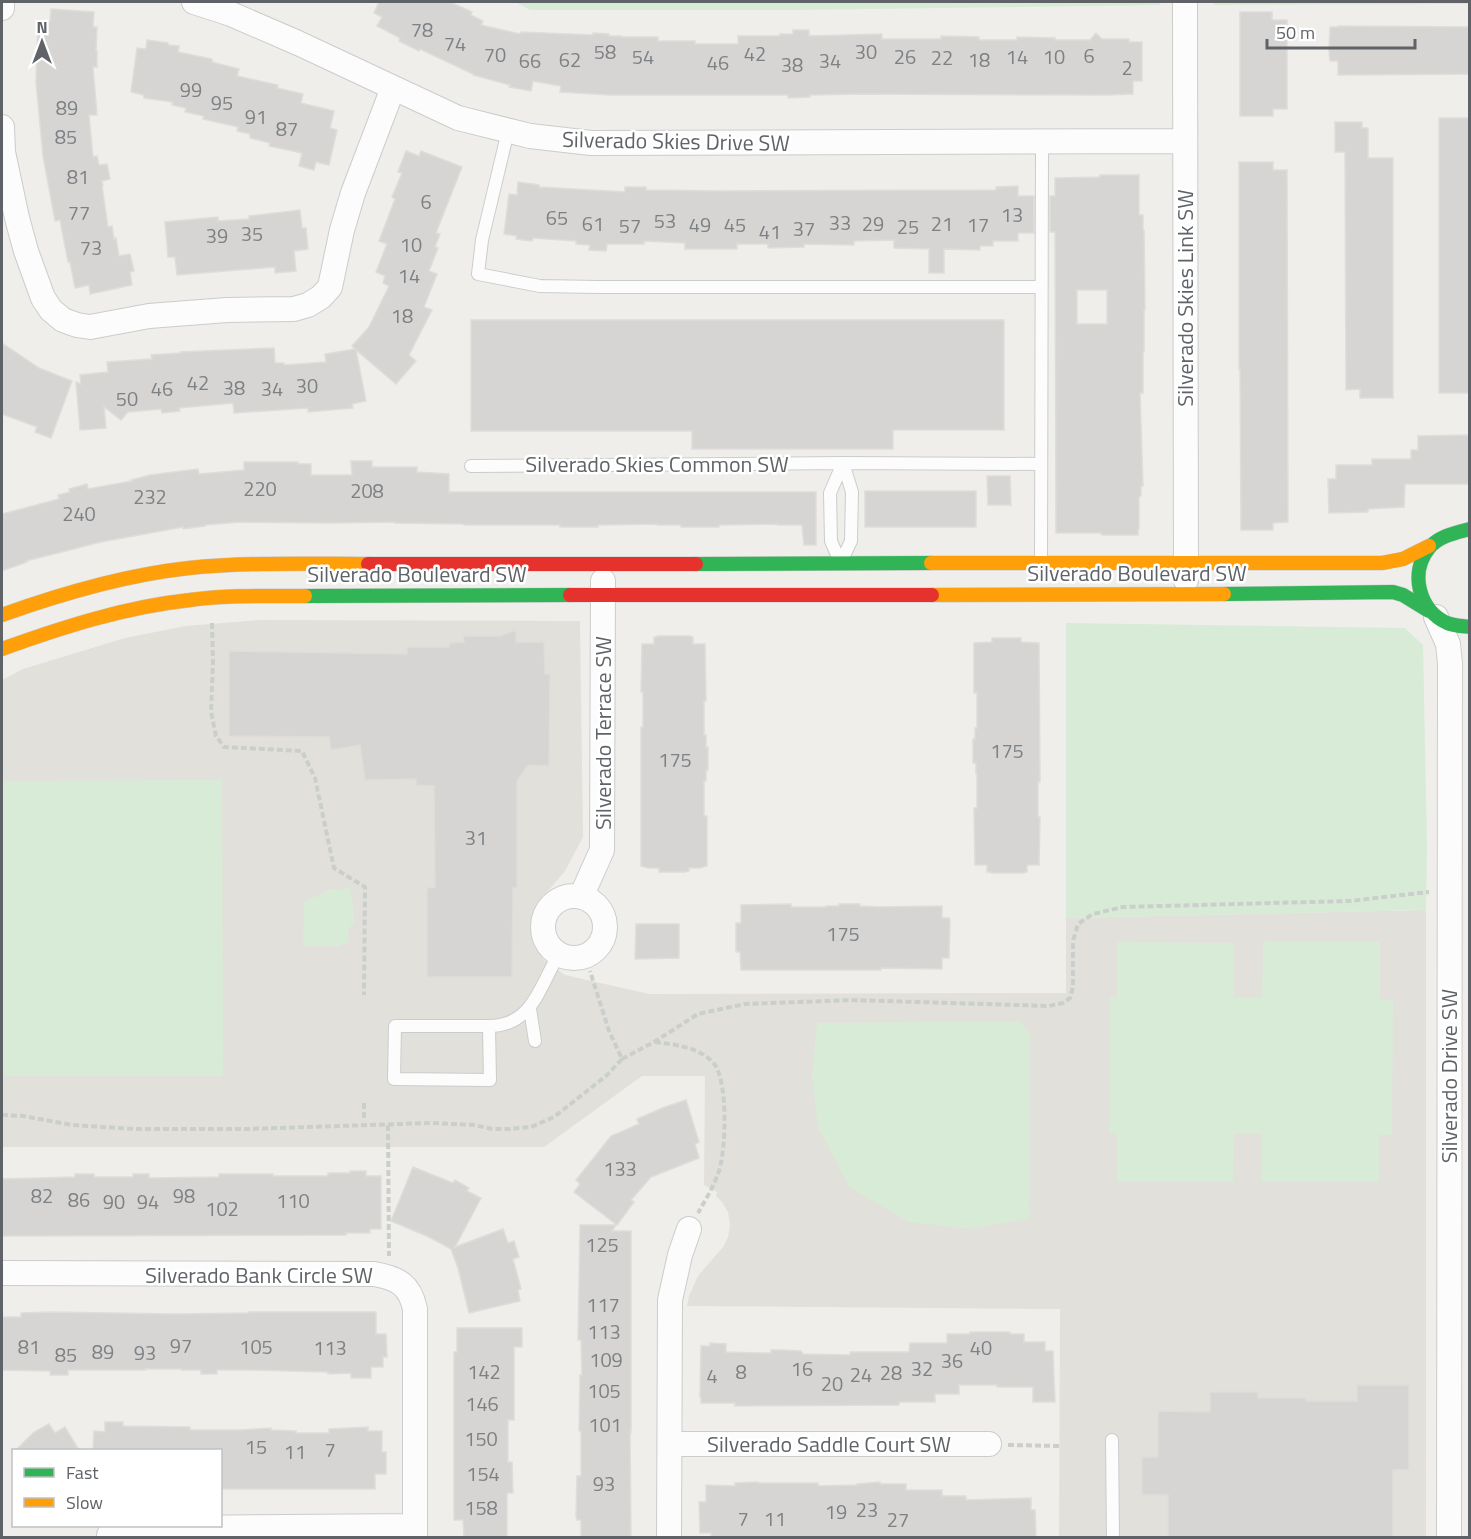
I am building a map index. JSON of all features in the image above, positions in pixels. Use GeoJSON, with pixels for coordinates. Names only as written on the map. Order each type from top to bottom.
{"type":"FeatureCollection","features":[{"type":"Feature","properties":{"kind":"street"},"geometry":{"type":"LineString","coordinates":[[2,2],[2,8]]}},
{"type":"Feature","properties":{"kind":"street","name":"Silverado Skies Drive SW"},"geometry":{"type":"LineString","coordinates":[[194,2],[234,8],[298,43],[458,117],[530,136],[591,143],[1185,141]]}},
{"type":"Feature","properties":{"kind":"street","name":"Silverado Skies Link SW"},"geometry":{"type":"LineString","coordinates":[[1185,2],[1186,594]]}},
{"type":"Feature","properties":{"kind":"street"},"geometry":{"type":"LineString","coordinates":[[2,128],[3,152],[26,251],[43,297],[51,310],[63,320],[90,327],[149,316],[227,310],[294,309],[315,301],[330,287],[352,193],[393,88]]}},
{"type":"Feature","properties":{"kind":"street","name":"Silverado Boulevard SW"},"geometry":{"type":"LineString","coordinates":[[2,650],[48,632],[89,620],[189,600],[263,596],[603,595],[1041,563],[1382,563],[1403,559],[1454,531],[1470,529]]}},
{"type":"Feature","properties":{"kind":"street"},"geometry":{"type":"LineString","coordinates":[[1429,546],[1419,565],[1418,586],[1422,599],[1432,614]]}},
{"type":"Feature","properties":{"kind":"street","name":"Silverado Boulevard SW"},"geometry":{"type":"LineString","coordinates":[[2,615],[84,589],[146,575],[213,566],[603,564],[840,579],[1186,594],[1393,592],[1403,595],[1448,624],[1470,627]]}},
{"type":"Feature","properties":{"kind":"street","name":"Silverado Terrace SW"},"geometry":{"type":"LineString","coordinates":[[581,897],[602,850],[603,564]]}},
{"type":"Feature","properties":{"kind":"street","name":"Silverado Drive SW"},"geometry":{"type":"LineString","coordinates":[[1432,614],[1448,644],[1460,870],[1459,1293],[1449,1538]]}},
{"type":"Feature","properties":{"kind":"street"},"geometry":{"type":"LineString","coordinates":[[571,896],[591,901],[603,916],[605,926],[604,936],[599,945],[583,957],[573,958],[559,954],[547,942],[544,933],[546,913],[553,904],[571,896]]}},
{"type":"Feature","properties":{"kind":"street"},"geometry":{"type":"LineString","coordinates":[[669,1538],[670,1300],[680,1254],[689,1229]]}},
{"type":"Feature","properties":{"kind":"street","name":"Silverado Bank Circle SW"},"geometry":{"type":"LineString","coordinates":[[2,1273],[374,1274],[389,1276],[409,1291],[416,1309],[415,1532]]}},
{"type":"Feature","properties":{"kind":"street","name":"Silverado Saddle Court SW"},"geometry":{"type":"LineString","coordinates":[[670,1444],[989,1444]]}},
{"type":"Feature","properties":{"kind":"street"},"geometry":{"type":"LineString","coordinates":[[109,1535],[147,1529],[175,1528],[415,1532]]}},
{"type":"Feature","properties":{"kind":"lane"},"geometry":{"type":"LineString","coordinates":[[508,131],[482,240],[478,274],[540,286],[1041,287]]}},
{"type":"Feature","properties":{"kind":"lane"},"geometry":{"type":"LineString","coordinates":[[1041,563],[1042,142]]}},
{"type":"Feature","properties":{"kind":"lane"},"geometry":{"type":"LineString","coordinates":[[840,579],[831,541],[830,494],[843,463]]}},
{"type":"Feature","properties":{"kind":"lane"},"geometry":{"type":"LineString","coordinates":[[840,579],[851,542],[852,492],[843,463]]}},
{"type":"Feature","properties":{"kind":"lane","name":"Silverado Skies Common SW"},"geometry":{"type":"LineString","coordinates":[[471,466],[1041,464]]}},
{"type":"Feature","properties":{"kind":"lane"},"geometry":{"type":"LineString","coordinates":[[489,1026],[490,1080],[394,1080],[395,1026],[489,1026],[498,1026],[514,1022],[530,1009],[559,954]]}},
{"type":"Feature","properties":{"kind":"lane"},"geometry":{"type":"LineString","coordinates":[[530,1009],[535,1041]]}},
{"type":"Feature","properties":{"kind":"lane"},"geometry":{"type":"LineString","coordinates":[[1112,1440],[1113,1538]]}},
{"type":"Feature","properties":{"kind":"path"},"geometry":{"type":"LineString","coordinates":[[211,620],[213,663],[211,712],[216,736],[224,747],[302,751],[315,777],[334,868],[365,887],[364,995]]}},
{"type":"Feature","properties":{"kind":"path"},"geometry":{"type":"LineString","coordinates":[[2,1115],[23,1116],[72,1125],[135,1129],[247,1129],[431,1123],[474,1125],[492,1129],[531,1126],[554,1117],[606,1076],[622,1059],[698,1014],[745,1004],[852,1000],[1049,1006],[1062,1003],[1070,998],[1073,987],[1073,941],[1078,924],[1093,914],[1123,907],[1348,901],[1439,892]]}},
{"type":"Feature","properties":{"kind":"path"},"geometry":{"type":"LineString","coordinates":[[590,971],[609,1031],[622,1059]]}},
{"type":"Feature","properties":{"kind":"path"},"geometry":{"type":"LineString","coordinates":[[654,1042],[688,1047],[703,1055],[714,1064],[721,1078],[724,1093],[723,1146],[720,1169],[710,1192]]}},
{"type":"Feature","properties":{"kind":"path"},"geometry":{"type":"LineString","coordinates":[[364,1103],[364,1118]]}},
{"type":"Feature","properties":{"kind":"path"},"geometry":{"type":"LineString","coordinates":[[388,1125],[389,1249]]}},
{"type":"Feature","properties":{"kind":"path"},"geometry":{"type":"LineString","coordinates":[[989,1444],[1059,1446]]}},
{"type":"Feature","properties":{"kind":"shaded area"},"geometry":{"type":"Polygon","coordinates":[[[260,620],[580,621],[583,837],[565,871],[535,906],[532,941],[544,960],[565,975],[649,994],[1066,993],[1066,918],[1426,910],[1426,1537],[1059,1537],[1060,1309],[687,1306],[698,1276],[723,1247],[730,1225],[728,1212],[716,1196],[717,1192],[704,1185],[705,1076],[642,1076],[544,1147],[2,1147],[2,680],[23,669],[125,638],[186,626],[260,620]]]}},
{"type":"Feature","properties":{"kind":"green space"},"geometry":{"type":"Polygon","coordinates":[[[516,2],[1160,2],[1160,5],[796,10],[530,10],[516,2]]]}},
{"type":"Feature","properties":{"kind":"green space"},"geometry":{"type":"Polygon","coordinates":[[[1214,2],[1469,2],[1470,4],[1214,5],[1214,2]]]}},
{"type":"Feature","properties":{"kind":"green space"},"geometry":{"type":"Polygon","coordinates":[[[1066,623],[1405,628],[1423,645],[1426,910],[1066,918],[1066,623]]]}},
{"type":"Feature","properties":{"kind":"green space"},"geometry":{"type":"Polygon","coordinates":[[[222,780],[223,1076],[2,1076],[2,781],[222,780]]]}},
{"type":"Feature","properties":{"kind":"green space"},"geometry":{"type":"Polygon","coordinates":[[[344,888],[350,888],[353,904],[354,922],[348,930],[348,942],[339,946],[303,946],[304,902],[329,889],[342,891],[344,888]]]}},
{"type":"Feature","properties":{"kind":"green space"},"geometry":{"type":"Polygon","coordinates":[[[1263,941],[1380,942],[1380,999],[1393,1000],[1392,1135],[1379,1135],[1379,1181],[1262,1181],[1262,1134],[1234,1134],[1233,1182],[1117,1182],[1117,1133],[1109,1133],[1110,997],[1117,997],[1117,942],[1234,943],[1234,998],[1262,998],[1263,941]]]}},
{"type":"Feature","properties":{"kind":"green space"},"geometry":{"type":"Polygon","coordinates":[[[1019,1021],[1030,1033],[1029,1219],[970,1229],[909,1222],[849,1187],[818,1127],[812,1074],[817,1023],[1019,1021]]]}},
{"type":"Feature","properties":{"kind":"building"},"geometry":{"type":"Polygon","coordinates":[[[379,2],[450,2],[472,12],[471,15],[483,21],[481,25],[520,34],[521,32],[593,35],[593,33],[621,37],[658,37],[658,41],[695,41],[695,44],[738,44],[738,36],[780,36],[780,34],[793,34],[793,30],[809,30],[809,36],[882,34],[882,39],[941,39],[941,36],[979,37],[979,40],[1017,40],[1017,37],[1090,40],[1096,33],[1102,39],[1129,39],[1129,42],[1142,42],[1142,81],[1133,81],[1133,94],[1107,95],[858,94],[788,98],[788,95],[610,95],[560,92],[561,86],[533,81],[531,91],[509,87],[510,85],[473,75],[399,41],[400,38],[377,26],[382,17],[374,13],[379,2]]]}},
{"type":"Feature","properties":{"kind":"building"},"geometry":{"type":"Polygon","coordinates":[[[51,9],[94,12],[93,27],[97,27],[97,67],[93,67],[97,115],[89,115],[93,157],[97,156],[99,165],[107,164],[110,179],[102,181],[102,186],[108,227],[112,226],[119,256],[130,254],[134,271],[130,272],[132,285],[90,294],[89,285],[75,288],[60,220],[55,221],[43,156],[36,82],[38,20],[50,21],[51,9]]]}},
{"type":"Feature","properties":{"kind":"building"},"geometry":{"type":"Polygon","coordinates":[[[1240,12],[1272,12],[1272,20],[1287,20],[1287,109],[1273,109],[1273,116],[1240,116],[1240,12]]]}},
{"type":"Feature","properties":{"kind":"building"},"geometry":{"type":"Polygon","coordinates":[[[1330,27],[1470,27],[1470,74],[1338,75],[1338,61],[1330,61],[1329,50],[1330,27]]]}},
{"type":"Feature","properties":{"kind":"building"},"geometry":{"type":"Polygon","coordinates":[[[147,40],[179,46],[178,52],[212,59],[212,62],[239,69],[237,76],[278,85],[277,88],[303,94],[301,103],[334,111],[330,128],[337,130],[329,165],[316,162],[314,170],[299,166],[302,153],[269,146],[270,143],[250,138],[250,134],[237,131],[238,127],[203,119],[204,116],[185,112],[186,108],[172,105],[173,102],[144,98],[144,95],[131,92],[137,48],[146,49],[147,40]]]}},
{"type":"Feature","properties":{"kind":"building"},"geometry":{"type":"Polygon","coordinates":[[[1439,118],[1470,118],[1470,393],[1439,393],[1439,118]]]}},
{"type":"Feature","properties":{"kind":"building"},"geometry":{"type":"Polygon","coordinates":[[[1335,122],[1362,122],[1362,128],[1368,128],[1368,158],[1393,158],[1393,398],[1360,398],[1360,389],[1346,390],[1345,152],[1335,152],[1335,122]]]}},
{"type":"Feature","properties":{"kind":"building"},"geometry":{"type":"Polygon","coordinates":[[[406,151],[419,156],[421,151],[462,167],[436,233],[440,234],[435,247],[438,248],[429,271],[437,274],[424,307],[432,310],[409,355],[416,361],[396,384],[356,350],[366,401],[352,404],[353,408],[308,412],[308,408],[234,413],[233,403],[179,408],[180,411],[162,413],[161,409],[128,412],[121,420],[104,407],[106,428],[80,430],[76,382],[81,384],[80,375],[108,372],[107,362],[152,359],[151,355],[180,352],[274,348],[275,363],[284,363],[284,365],[326,362],[325,354],[355,349],[352,346],[369,327],[389,286],[383,283],[385,276],[376,272],[387,244],[379,241],[395,199],[392,197],[402,173],[398,172],[406,151]]]}},
{"type":"Feature","properties":{"kind":"building"},"geometry":{"type":"Polygon","coordinates":[[[1239,162],[1273,162],[1273,170],[1287,170],[1288,522],[1273,523],[1273,530],[1241,530],[1239,162]]]}},
{"type":"Feature","properties":{"kind":"building"},"geometry":{"type":"Polygon","coordinates":[[[1100,175],[1139,175],[1139,215],[1143,215],[1144,230],[1145,310],[1143,393],[1140,393],[1143,486],[1141,486],[1141,496],[1139,496],[1138,535],[1056,533],[1055,232],[1050,232],[1050,196],[1055,196],[1055,178],[1100,177],[1100,175]],[[1077,290],[1077,324],[1107,324],[1107,290],[1077,290]]]}},
{"type":"Feature","properties":{"kind":"building"},"geometry":{"type":"Polygon","coordinates":[[[518,182],[539,185],[539,187],[625,192],[625,187],[646,187],[646,190],[720,191],[996,190],[996,187],[1018,186],[1018,196],[1034,196],[1034,233],[1018,233],[1018,241],[993,241],[993,246],[980,246],[980,250],[944,249],[944,273],[929,273],[929,249],[894,248],[894,240],[854,241],[854,245],[804,244],[804,247],[768,248],[768,244],[737,244],[737,249],[685,249],[685,243],[644,241],[644,244],[607,244],[606,251],[589,250],[590,245],[576,244],[576,241],[533,238],[532,241],[516,239],[517,236],[504,234],[509,194],[517,195],[518,182]]]}},
{"type":"Feature","properties":{"kind":"building"},"geometry":{"type":"Polygon","coordinates":[[[300,210],[302,228],[306,228],[308,249],[294,251],[296,271],[275,273],[275,267],[177,275],[175,257],[168,257],[165,222],[218,217],[218,221],[249,219],[249,216],[300,210]]]}},
{"type":"Feature","properties":{"kind":"building"},"geometry":{"type":"Polygon","coordinates":[[[471,320],[1004,320],[1004,430],[893,430],[893,449],[692,449],[692,431],[471,431],[471,320]]]}},
{"type":"Feature","properties":{"kind":"building"},"geometry":{"type":"Polygon","coordinates":[[[2,343],[39,368],[72,381],[51,438],[35,432],[37,427],[2,414],[2,343]]]}},
{"type":"Feature","properties":{"kind":"building"},"geometry":{"type":"Polygon","coordinates":[[[1470,435],[1470,484],[1405,484],[1404,507],[1368,509],[1368,512],[1329,513],[1328,479],[1336,479],[1336,465],[1372,465],[1372,459],[1411,459],[1411,450],[1418,450],[1418,436],[1470,435]]]}},
{"type":"Feature","properties":{"kind":"building"},"geometry":{"type":"Polygon","coordinates":[[[351,461],[372,461],[372,467],[417,467],[417,472],[449,474],[449,492],[816,492],[816,545],[804,545],[802,525],[778,524],[719,525],[719,527],[681,527],[681,525],[657,524],[560,527],[560,525],[395,522],[240,522],[183,529],[183,527],[101,542],[26,561],[2,571],[2,514],[59,499],[58,495],[70,492],[69,489],[87,484],[88,489],[132,481],[150,475],[198,469],[199,474],[244,470],[244,462],[298,462],[298,464],[311,464],[311,475],[352,475],[351,461]]]}},
{"type":"Feature","properties":{"kind":"building"},"geometry":{"type":"Polygon","coordinates":[[[987,476],[1010,476],[1011,505],[988,505],[987,476]]]}},
{"type":"Feature","properties":{"kind":"building"},"geometry":{"type":"Polygon","coordinates":[[[865,491],[976,491],[976,527],[865,527],[865,491]]]}},
{"type":"Feature","properties":{"kind":"building"},"geometry":{"type":"Polygon","coordinates":[[[516,630],[516,642],[544,642],[545,674],[550,674],[549,766],[528,765],[517,781],[517,888],[513,888],[512,977],[427,977],[427,888],[435,887],[434,786],[416,785],[416,779],[365,780],[360,745],[331,750],[329,737],[229,736],[229,651],[407,654],[407,647],[449,647],[450,643],[464,642],[463,636],[500,636],[516,630]]]}},
{"type":"Feature","properties":{"kind":"building"},"geometry":{"type":"Polygon","coordinates":[[[690,636],[693,637],[693,644],[705,644],[704,735],[706,735],[706,747],[708,747],[708,770],[706,770],[706,781],[704,781],[704,816],[707,816],[707,866],[689,868],[689,871],[685,872],[659,872],[659,868],[641,866],[642,644],[654,644],[654,637],[690,636]]]}},
{"type":"Feature","properties":{"kind":"building"},"geometry":{"type":"Polygon","coordinates":[[[992,638],[1021,638],[1021,642],[1039,643],[1039,865],[1027,865],[1027,872],[1024,873],[991,873],[987,872],[987,865],[975,865],[974,808],[977,808],[977,774],[976,763],[973,763],[973,739],[975,739],[975,728],[977,728],[977,693],[974,693],[974,643],[992,642],[992,638]]]}},
{"type":"Feature","properties":{"kind":"building"},"geometry":{"type":"Polygon","coordinates":[[[791,904],[791,907],[826,907],[839,906],[839,904],[881,907],[942,906],[942,918],[949,918],[950,921],[949,958],[942,958],[942,969],[741,970],[740,952],[736,952],[736,923],[741,923],[741,905],[791,904]]]}},
{"type":"Feature","properties":{"kind":"building"},"geometry":{"type":"Polygon","coordinates":[[[636,924],[679,924],[679,958],[635,959],[636,924]]]}},
{"type":"Feature","properties":{"kind":"building"},"geometry":{"type":"Polygon","coordinates":[[[686,1100],[699,1142],[695,1144],[699,1158],[651,1177],[631,1200],[634,1202],[617,1225],[574,1192],[580,1184],[576,1180],[611,1136],[639,1124],[637,1119],[686,1100]]]}},
{"type":"Feature","properties":{"kind":"building"},"geometry":{"type":"Polygon","coordinates":[[[413,1167],[453,1183],[455,1180],[469,1188],[467,1191],[481,1198],[455,1247],[503,1229],[508,1243],[514,1241],[519,1257],[513,1259],[521,1289],[518,1290],[520,1301],[469,1313],[451,1249],[391,1221],[413,1167]]]}},
{"type":"Feature","properties":{"kind":"building"},"geometry":{"type":"Polygon","coordinates":[[[350,1171],[366,1171],[366,1176],[381,1176],[381,1229],[370,1229],[370,1233],[346,1233],[346,1235],[2,1236],[2,1179],[75,1177],[75,1174],[94,1174],[94,1177],[133,1177],[133,1174],[149,1174],[149,1178],[219,1177],[219,1174],[328,1176],[328,1173],[350,1173],[350,1171]]]}},
{"type":"Feature","properties":{"kind":"building"},"geometry":{"type":"Polygon","coordinates":[[[580,1225],[616,1225],[612,1231],[631,1231],[631,1538],[581,1538],[581,1520],[577,1520],[576,1516],[577,1476],[581,1476],[581,1431],[579,1431],[580,1375],[582,1375],[581,1340],[578,1340],[580,1225]]]}},
{"type":"Feature","properties":{"kind":"building"},"geometry":{"type":"Polygon","coordinates":[[[376,1312],[376,1334],[386,1334],[387,1357],[383,1357],[383,1367],[371,1367],[371,1378],[351,1378],[351,1373],[254,1370],[217,1370],[217,1374],[201,1374],[201,1370],[181,1369],[68,1370],[68,1375],[50,1375],[50,1371],[2,1370],[2,1317],[21,1317],[21,1313],[175,1314],[376,1312]]]}},
{"type":"Feature","properties":{"kind":"building"},"geometry":{"type":"Polygon","coordinates":[[[457,1328],[522,1328],[522,1347],[514,1347],[514,1420],[508,1420],[508,1462],[512,1462],[513,1493],[507,1493],[507,1538],[464,1538],[463,1520],[454,1520],[454,1352],[457,1352],[457,1328]]]}},
{"type":"Feature","properties":{"kind":"building"},"geometry":{"type":"Polygon","coordinates":[[[970,1332],[1010,1332],[1010,1334],[1024,1334],[1024,1342],[1045,1342],[1045,1351],[1053,1351],[1055,1402],[1033,1402],[1033,1387],[959,1385],[959,1394],[935,1394],[935,1402],[899,1402],[899,1405],[735,1406],[735,1403],[701,1403],[701,1346],[710,1346],[710,1343],[726,1344],[726,1352],[771,1353],[771,1350],[780,1350],[801,1351],[803,1354],[850,1355],[850,1352],[909,1352],[910,1343],[947,1343],[947,1334],[970,1334],[970,1332]]]}},
{"type":"Feature","properties":{"kind":"building"},"geometry":{"type":"Polygon","coordinates":[[[1357,1385],[1409,1385],[1409,1470],[1393,1470],[1393,1538],[1168,1538],[1168,1495],[1142,1495],[1142,1457],[1158,1457],[1158,1411],[1210,1412],[1210,1392],[1258,1392],[1258,1398],[1306,1398],[1306,1401],[1357,1401],[1357,1385]]]}},
{"type":"Feature","properties":{"kind":"building"},"geometry":{"type":"Polygon","coordinates":[[[105,1422],[123,1422],[123,1426],[190,1427],[190,1430],[271,1428],[271,1430],[296,1431],[296,1433],[329,1433],[329,1429],[368,1427],[368,1431],[382,1431],[382,1452],[386,1452],[386,1474],[375,1474],[375,1489],[222,1489],[222,1449],[93,1449],[94,1431],[105,1432],[105,1422]]]}},
{"type":"Feature","properties":{"kind":"building"},"geometry":{"type":"Polygon","coordinates":[[[49,1424],[55,1433],[65,1427],[78,1449],[17,1449],[34,1432],[49,1424]]]}},
{"type":"Feature","properties":{"kind":"building"},"geometry":{"type":"Polygon","coordinates":[[[880,1482],[880,1484],[906,1484],[906,1490],[942,1490],[942,1496],[966,1496],[966,1500],[1031,1498],[1031,1510],[1035,1510],[1036,1538],[711,1538],[711,1533],[700,1533],[699,1502],[706,1502],[706,1485],[735,1486],[735,1483],[818,1483],[818,1486],[880,1482]]]}},
{"type":"Feature","properties":{"kind":"traffic: fast"},"geometry":{"type":"LineString","coordinates":[[1470,529],[1433,544],[1419,568],[1420,590],[1430,609],[1447,623],[1470,627]]}},
{"type":"Feature","properties":{"kind":"traffic: fast"},"geometry":{"type":"LineString","coordinates":[[696,564],[931,563]]}},
{"type":"Feature","properties":{"kind":"traffic: fast"},"geometry":{"type":"LineString","coordinates":[[1224,594],[1393,592],[1403,595],[1429,611]]}},
{"type":"Feature","properties":{"kind":"traffic: fast"},"geometry":{"type":"LineString","coordinates":[[305,596],[570,595]]}},
{"type":"Feature","properties":{"kind":"traffic: slow"},"geometry":{"type":"LineString","coordinates":[[931,563],[1382,563],[1403,559],[1429,546]]}},
{"type":"Feature","properties":{"kind":"traffic: slow"},"geometry":{"type":"LineString","coordinates":[[2,615],[94,586],[165,571],[234,565],[368,564]]}},
{"type":"Feature","properties":{"kind":"traffic: slow"},"geometry":{"type":"LineString","coordinates":[[932,595],[1224,594]]}},
{"type":"Feature","properties":{"kind":"traffic: slow"},"geometry":{"type":"LineString","coordinates":[[2,649],[94,619],[166,603],[219,597],[305,596]]}},
{"type":"Feature","properties":{"kind":"traffic: jam"},"geometry":{"type":"LineString","coordinates":[[368,564],[696,564]]}},
{"type":"Feature","properties":{"kind":"traffic: jam"},"geometry":{"type":"LineString","coordinates":[[570,595],[932,595]]}}]}
